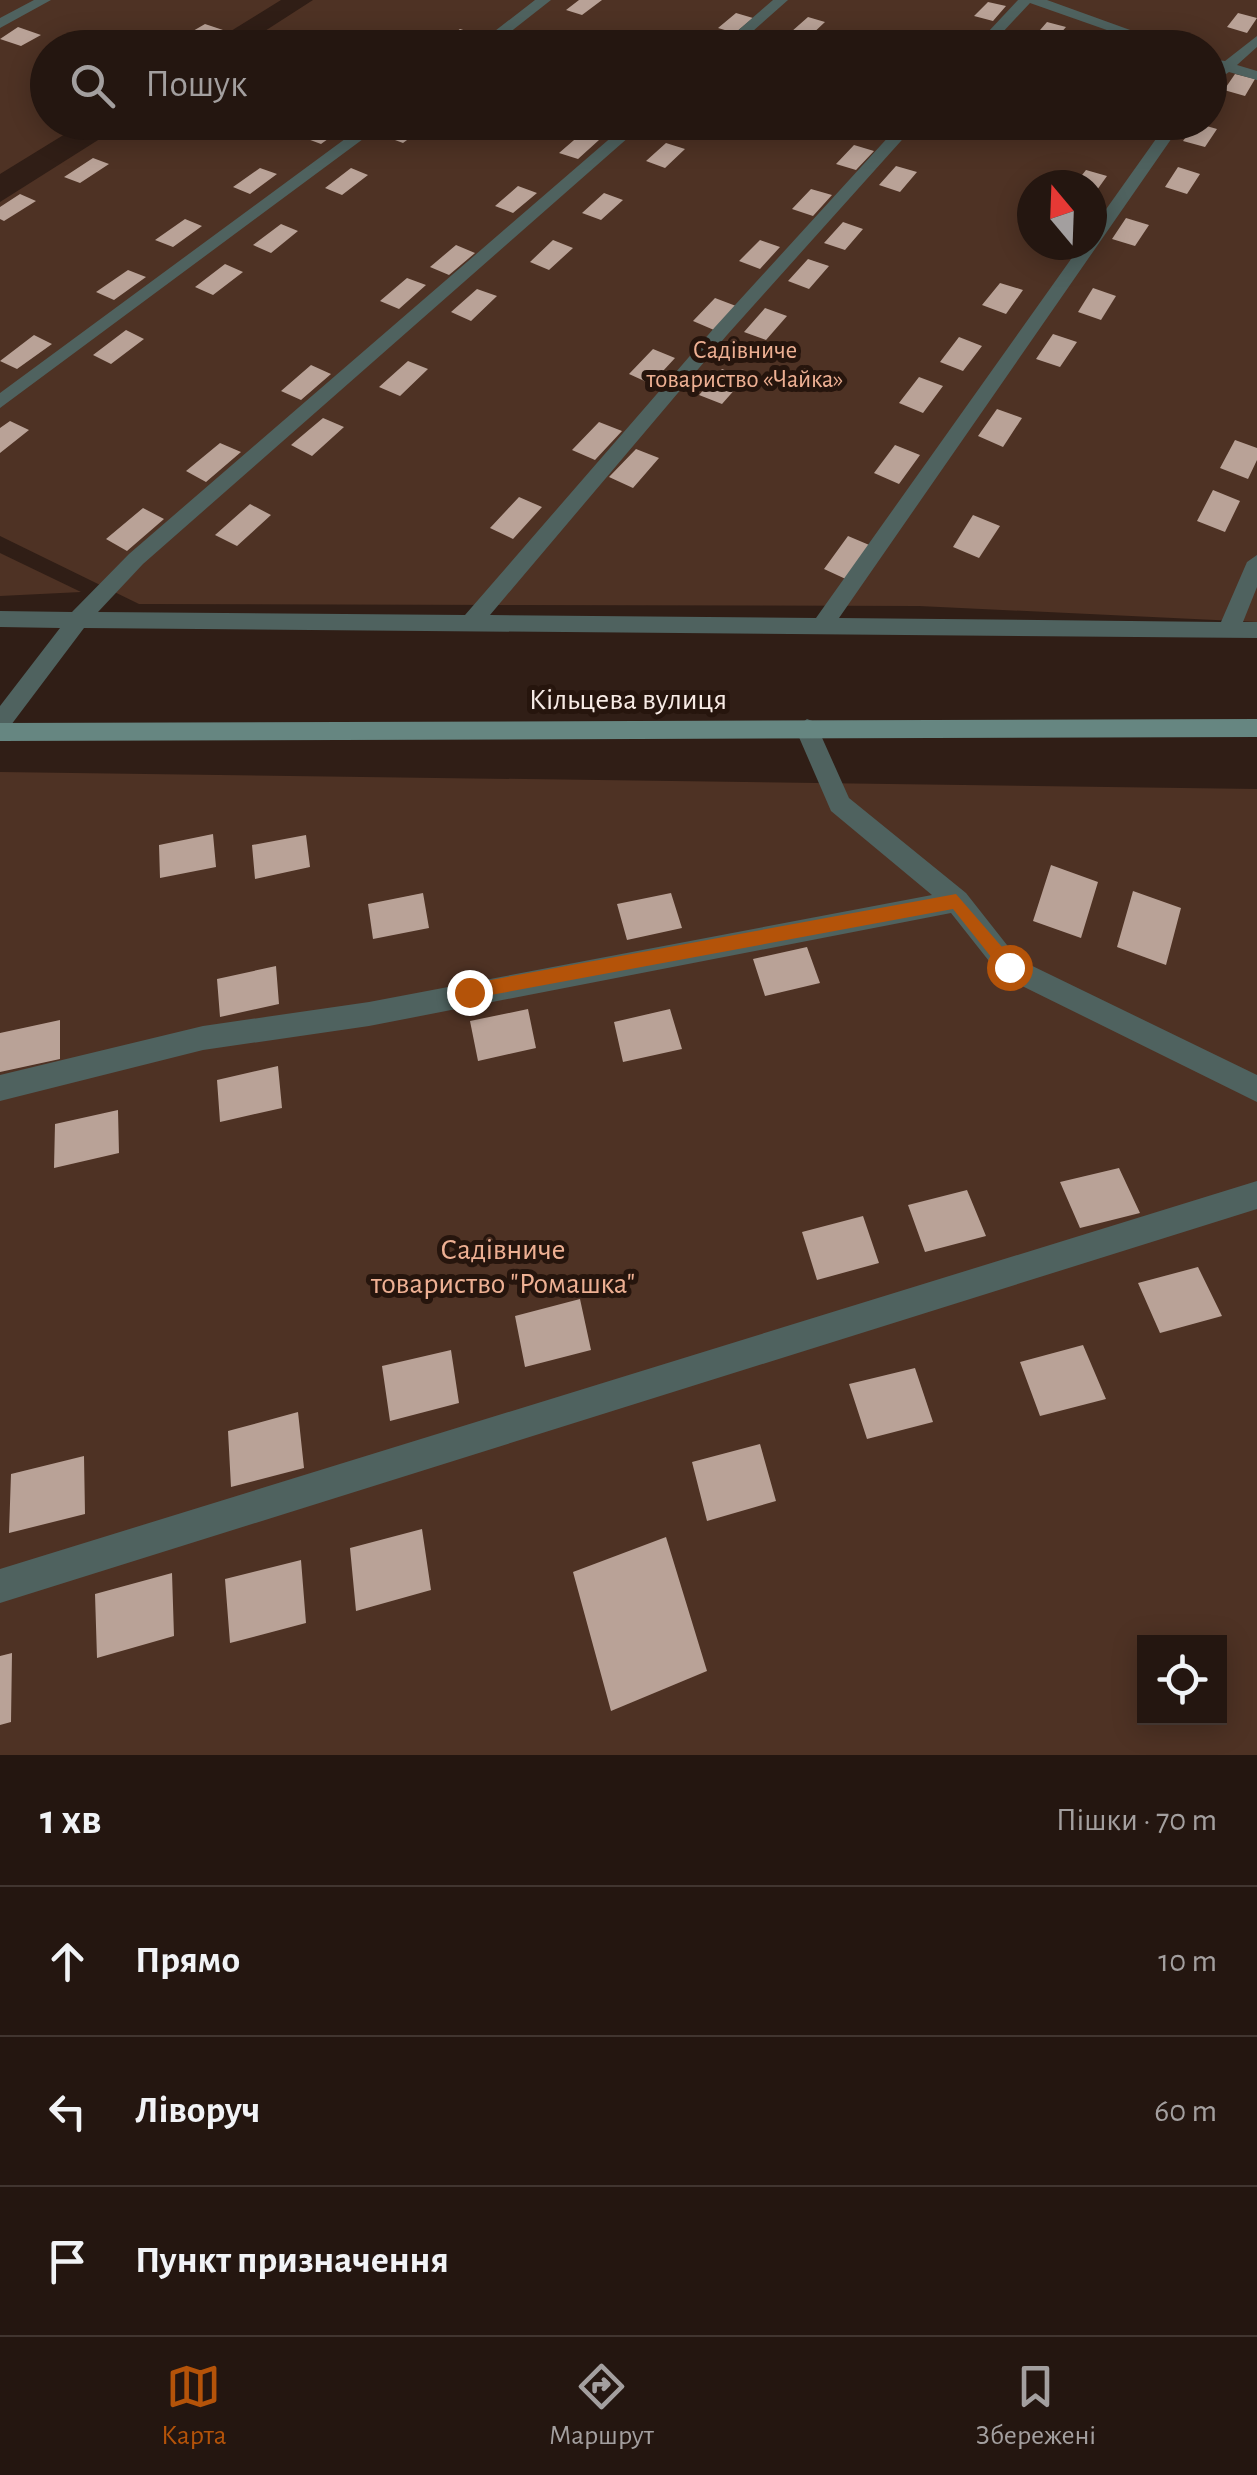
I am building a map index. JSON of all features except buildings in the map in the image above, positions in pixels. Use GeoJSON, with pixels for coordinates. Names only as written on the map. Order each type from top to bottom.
{"type":"FeatureCollection","features":[{"type":"Feature","properties":{"kind":"main road","name":"Кільцева вулиця"},"geometry":{"type":"LineString","coordinates":[[0,732],[1257,728]]}},
{"type":"Feature","properties":{"kind":"lane"},"geometry":{"type":"LineString","coordinates":[[0,24],[44,0]]}},
{"type":"Feature","properties":{"kind":"lane"},"geometry":{"type":"LineString","coordinates":[[504,30],[544,0]]}},
{"type":"Feature","properties":{"kind":"lane"},"geometry":{"type":"LineString","coordinates":[[747,30],[781,0]]}},
{"type":"Feature","properties":{"kind":"lane"},"geometry":{"type":"LineString","coordinates":[[997,30],[1026,0]]}},
{"type":"Feature","properties":{"kind":"lane"},"geometry":{"type":"LineString","coordinates":[[1034,0],[1121,30]]}},
{"type":"Feature","properties":{"kind":"lane"},"geometry":{"type":"LineString","coordinates":[[1227,66],[1257,40]]}},
{"type":"Feature","properties":{"kind":"lane"},"geometry":{"type":"LineString","coordinates":[[1227,66],[1257,76]]}},
{"type":"Feature","properties":{"kind":"lane"},"geometry":{"type":"LineString","coordinates":[[0,402],[355,140]]}},
{"type":"Feature","properties":{"kind":"lane"},"geometry":{"type":"LineString","coordinates":[[0,724],[79,618],[136,560],[618,140]]}},
{"type":"Feature","properties":{"kind":"lane"},"geometry":{"type":"LineString","coordinates":[[472,622],[722,331],[895,140]]}},
{"type":"Feature","properties":{"kind":"lane"},"geometry":{"type":"LineString","coordinates":[[822,626],[1163,140]]}},
{"type":"Feature","properties":{"kind":"lane"},"geometry":{"type":"LineString","coordinates":[[1229,630],[1257,562]]}},
{"type":"Feature","properties":{"kind":"lane"},"geometry":{"type":"LineString","coordinates":[[0,619],[1257,630]]}},
{"type":"Feature","properties":{"kind":"lane"},"geometry":{"type":"LineString","coordinates":[[807,728],[840,804],[956,901],[1009,967],[1257,1089]]}},
{"type":"Feature","properties":{"kind":"lane"},"geometry":{"type":"LineString","coordinates":[[0,1088],[204,1038],[369,1014],[956,901]]}},
{"type":"Feature","properties":{"kind":"lane"},"geometry":{"type":"LineString","coordinates":[[0,1586],[1257,1195]]}},
{"type":"Feature","properties":{"kind":"green space"},"geometry":{"type":"Polygon","coordinates":[[[0,0],[281,0],[232,30],[30,30],[30,140],[55,140],[0,174],[0,0]]]}},
{"type":"Feature","properties":{"kind":"green space","name":"Садівниче товариство «Чайка»"},"geometry":{"type":"Polygon","coordinates":[[[313,0],[1257,0],[1257,622],[919,606],[139,604],[0,536],[0,202],[98,140],[1227,140],[1227,30],[266,30],[313,0]]]}},
{"type":"Feature","properties":{"kind":"green space"},"geometry":{"type":"Polygon","coordinates":[[[0,553],[81,592],[0,596],[0,553]]]}},
{"type":"Feature","properties":{"kind":"green space","name":"Садівниче товариство \"Ромашка\""},"geometry":{"type":"Polygon","coordinates":[[[0,772],[1257,789],[1257,1755],[0,1755],[0,772]]]}},
{"type":"Feature","properties":{"kind":"route"},"geometry":{"type":"LineString","coordinates":[[469,992],[956,901],[1009,967]]}}]}
